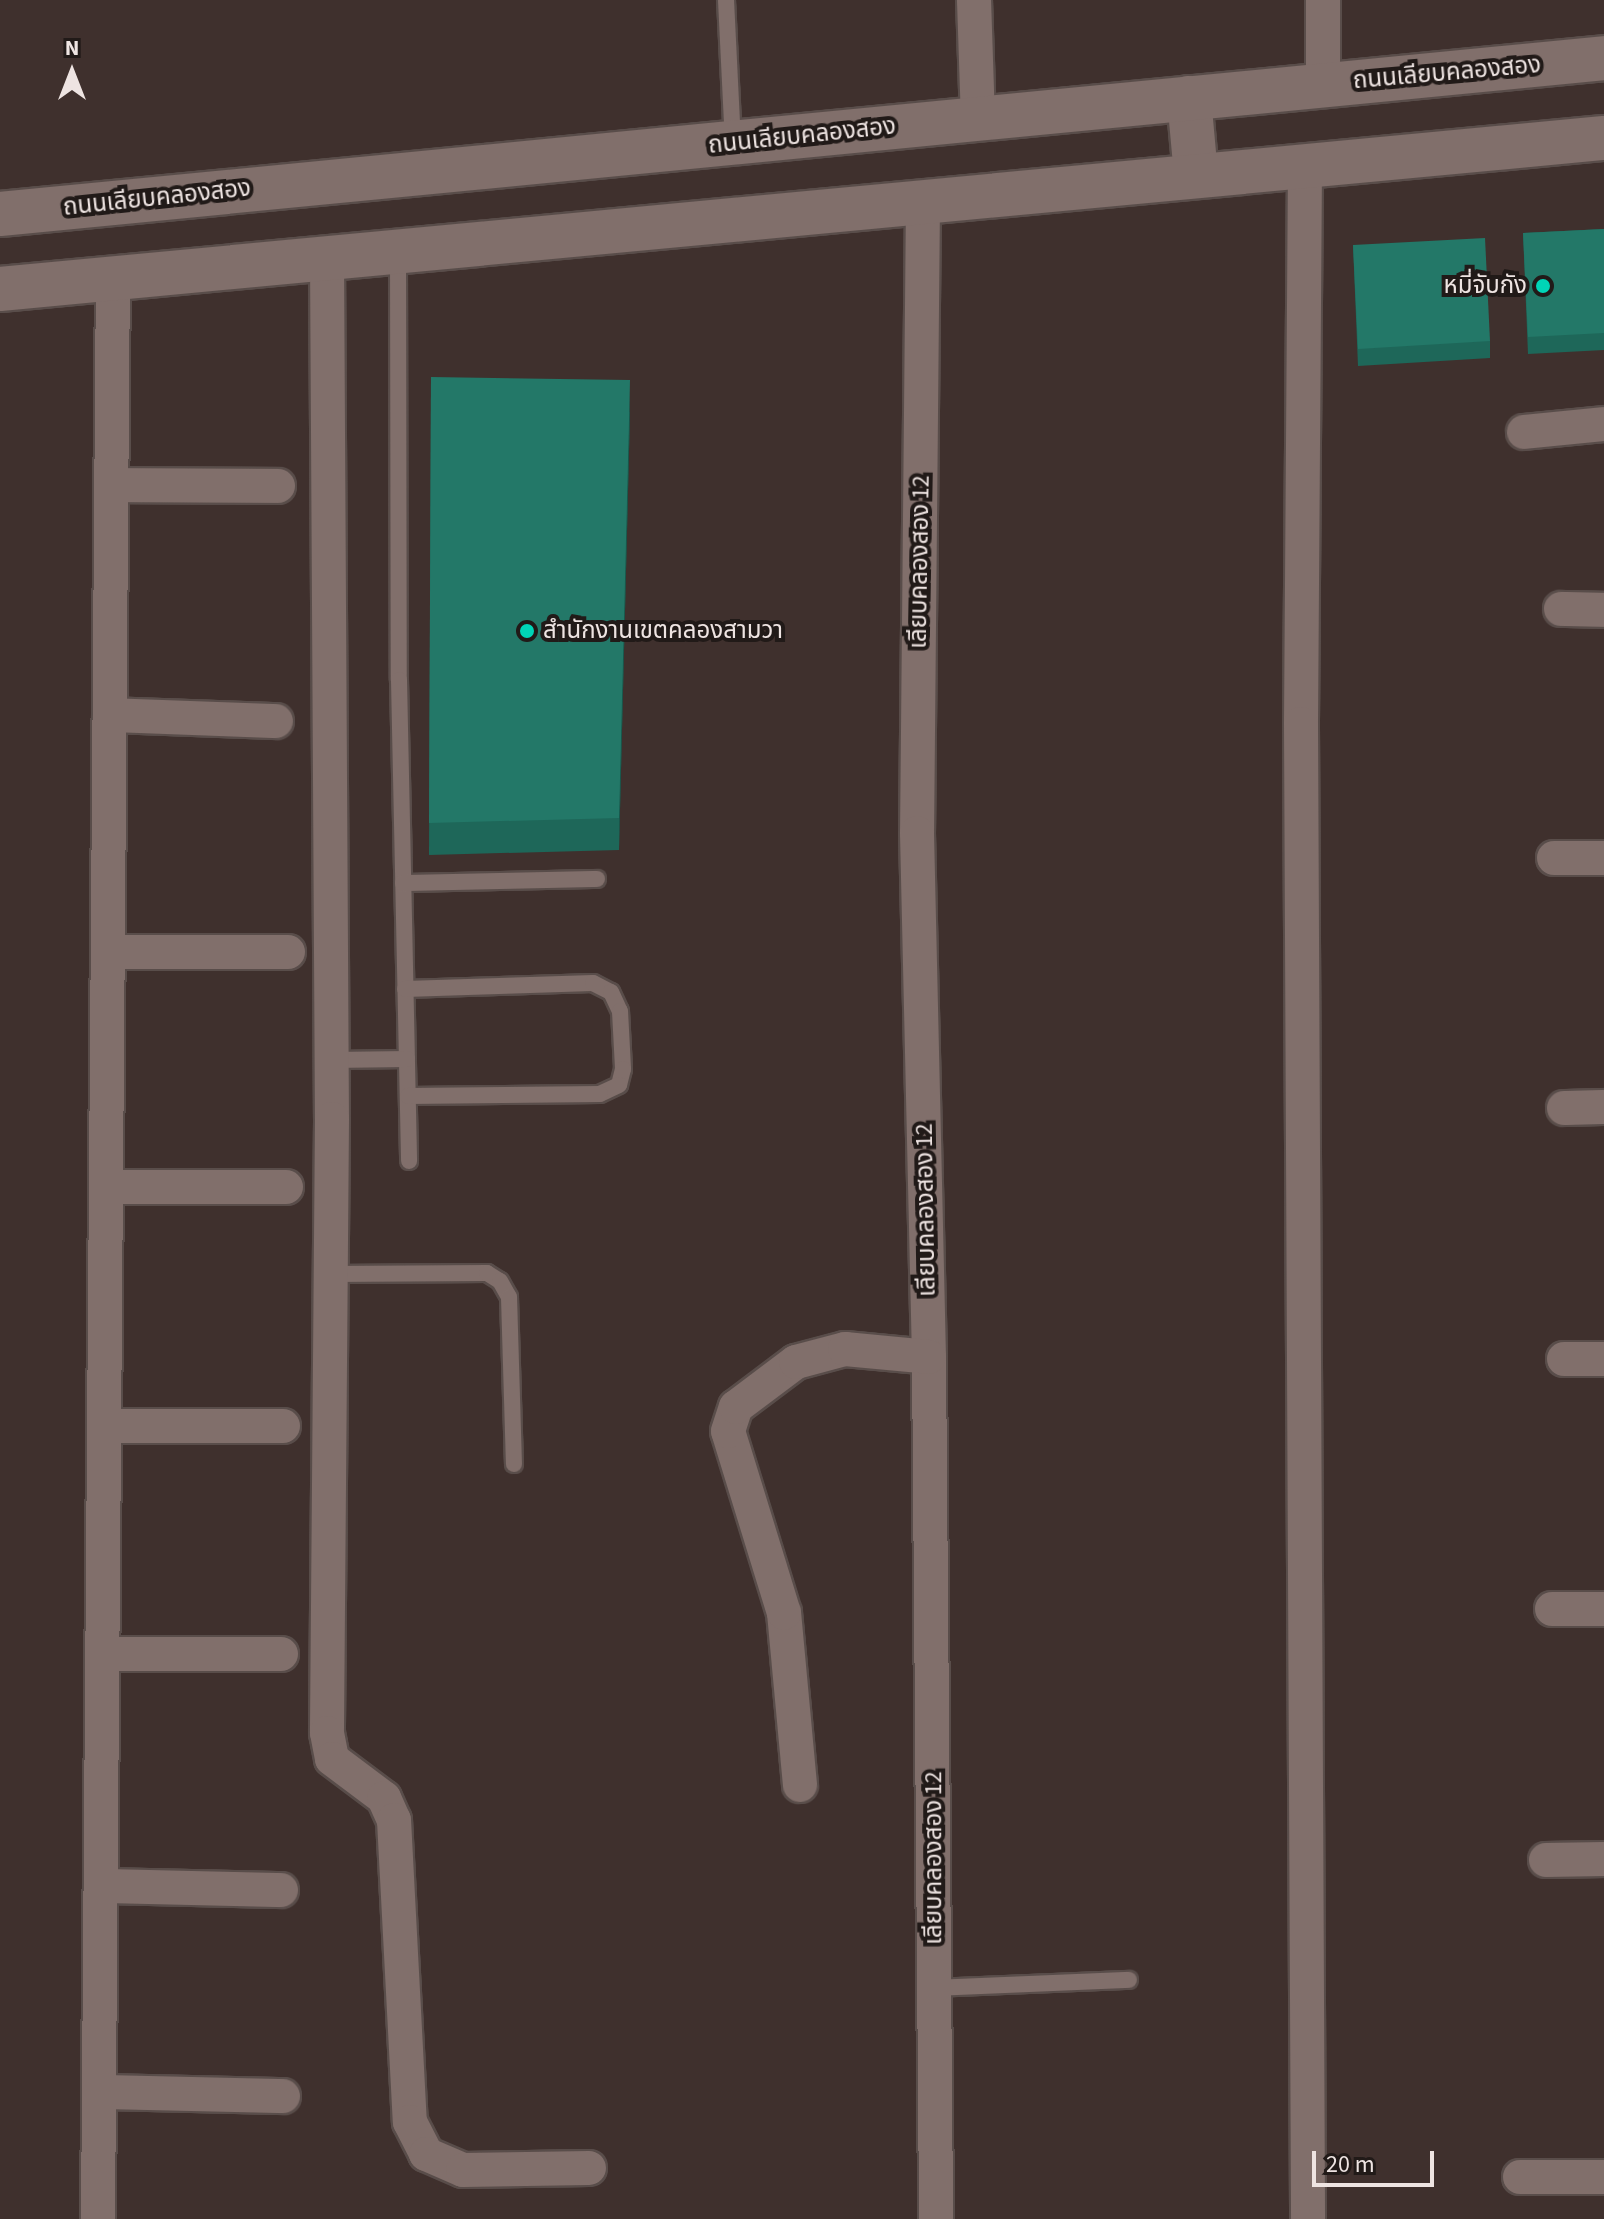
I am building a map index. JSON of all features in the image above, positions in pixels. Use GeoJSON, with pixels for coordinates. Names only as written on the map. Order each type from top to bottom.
{"type":"FeatureCollection","features":[{"type":"Feature","properties":{"kind":"main road","name":"ถนนเลียบคลองสอง"},"geometry":{"type":"LineString","coordinates":[[0,214],[1604,58]]}},
{"type":"Feature","properties":{"kind":"main road"},"geometry":{"type":"LineString","coordinates":[[1189,98],[1196,175]]}},
{"type":"Feature","properties":{"kind":"main road"},"geometry":{"type":"LineString","coordinates":[[0,289],[1604,138]]}},
{"type":"Feature","properties":{"kind":"street"},"geometry":{"type":"LineString","coordinates":[[974,0],[978,119]]}},
{"type":"Feature","properties":{"kind":"street"},"geometry":{"type":"LineString","coordinates":[[1323,0],[1323,85]]}},
{"type":"Feature","properties":{"kind":"street"},"geometry":{"type":"LineString","coordinates":[[1305,165],[1301,724],[1308,2219]]}},
{"type":"Feature","properties":{"kind":"street","name":"เลียบคลองสอง 12"},"geometry":{"type":"LineString","coordinates":[[923,201],[917,833],[929,1357],[936,2219]]}},
{"type":"Feature","properties":{"kind":"street"},"geometry":{"type":"LineString","coordinates":[[327,258],[332,1060],[327,1733],[332,1759],[384,1798],[394,1820],[410,2122],[426,2154],[463,2170],[589,2168]]}},
{"type":"Feature","properties":{"kind":"street"},"geometry":{"type":"LineString","coordinates":[[98,2219],[113,278]]}},
{"type":"Feature","properties":{"kind":"street"},"geometry":{"type":"LineString","coordinates":[[1524,432],[1604,424]]}},
{"type":"Feature","properties":{"kind":"street"},"geometry":{"type":"LineString","coordinates":[[112,485],[278,486]]}},
{"type":"Feature","properties":{"kind":"street"},"geometry":{"type":"LineString","coordinates":[[1561,609],[1604,610]]}},
{"type":"Feature","properties":{"kind":"street"},"geometry":{"type":"LineString","coordinates":[[110,715],[276,721]]}},
{"type":"Feature","properties":{"kind":"street"},"geometry":{"type":"LineString","coordinates":[[1554,858],[1604,858]]}},
{"type":"Feature","properties":{"kind":"street"},"geometry":{"type":"LineString","coordinates":[[108,952],[288,952]]}},
{"type":"Feature","properties":{"kind":"street"},"geometry":{"type":"LineString","coordinates":[[1564,1108],[1604,1107]]}},
{"type":"Feature","properties":{"kind":"street"},"geometry":{"type":"LineString","coordinates":[[107,1187],[286,1187]]}},
{"type":"Feature","properties":{"kind":"street"},"geometry":{"type":"LineString","coordinates":[[800,1785],[784,1613],[728,1431],[736,1407],[796,1362],[845,1349],[929,1357]]}},
{"type":"Feature","properties":{"kind":"street"},"geometry":{"type":"LineString","coordinates":[[1564,1359],[1604,1359]]}},
{"type":"Feature","properties":{"kind":"street"},"geometry":{"type":"LineString","coordinates":[[105,1426],[283,1426]]}},
{"type":"Feature","properties":{"kind":"street"},"geometry":{"type":"LineString","coordinates":[[1552,1609],[1604,1609]]}},
{"type":"Feature","properties":{"kind":"street"},"geometry":{"type":"LineString","coordinates":[[103,1654],[281,1654]]}},
{"type":"Feature","properties":{"kind":"street"},"geometry":{"type":"LineString","coordinates":[[1546,1860],[1604,1859]]}},
{"type":"Feature","properties":{"kind":"street"},"geometry":{"type":"LineString","coordinates":[[102,1886],[281,1890]]}},
{"type":"Feature","properties":{"kind":"street"},"geometry":{"type":"LineString","coordinates":[[100,2092],[283,2096]]}},
{"type":"Feature","properties":{"kind":"street"},"geometry":{"type":"LineString","coordinates":[[1520,2177],[1604,2177]]}},
{"type":"Feature","properties":{"kind":"lane"},"geometry":{"type":"LineString","coordinates":[[726,0],[733,143]]}},
{"type":"Feature","properties":{"kind":"lane"},"geometry":{"type":"LineString","coordinates":[[398,250],[403,883],[409,1161]]}},
{"type":"Feature","properties":{"kind":"lane"},"geometry":{"type":"LineString","coordinates":[[403,883],[597,879]]}},
{"type":"Feature","properties":{"kind":"lane"},"geometry":{"type":"LineString","coordinates":[[405,989],[593,983],[611,992],[620,1011],[623,1069],[619,1085],[600,1094],[408,1096]]}},
{"type":"Feature","properties":{"kind":"lane"},"geometry":{"type":"LineString","coordinates":[[332,1060],[407,1059]]}},
{"type":"Feature","properties":{"kind":"lane"},"geometry":{"type":"LineString","coordinates":[[331,1274],[487,1273],[500,1281],[509,1297],[514,1464]]}},
{"type":"Feature","properties":{"kind":"lane"},"geometry":{"type":"LineString","coordinates":[[935,1988],[1129,1980]]}},
{"type":"Feature","properties":{"kind":"building"},"geometry":{"type":"Polygon","coordinates":[[[1604,229],[1604,333],[1528,337],[1523,233],[1604,229]]]}},
{"type":"Feature","properties":{"kind":"building"},"geometry":{"type":"Polygon","coordinates":[[[1485,238],[1490,341],[1358,349],[1353,245],[1485,238]]]}},
{"type":"Feature","properties":{"kind":"building","name":"สำนักงานเขตคลองสามวา"},"geometry":{"type":"Polygon","coordinates":[[[431,377],[630,380],[619,818],[429,823],[431,377]]]}},
{"type":"Feature","properties":{"kind":"place","name":"หมี่จับกัง"},"geometry":{"type":"Point","coordinates":[1543,286]}},
{"type":"Feature","properties":{"kind":"place","name":"สำนักงานเขตคลองสามวา"},"geometry":{"type":"Point","coordinates":[527,631]}}]}
